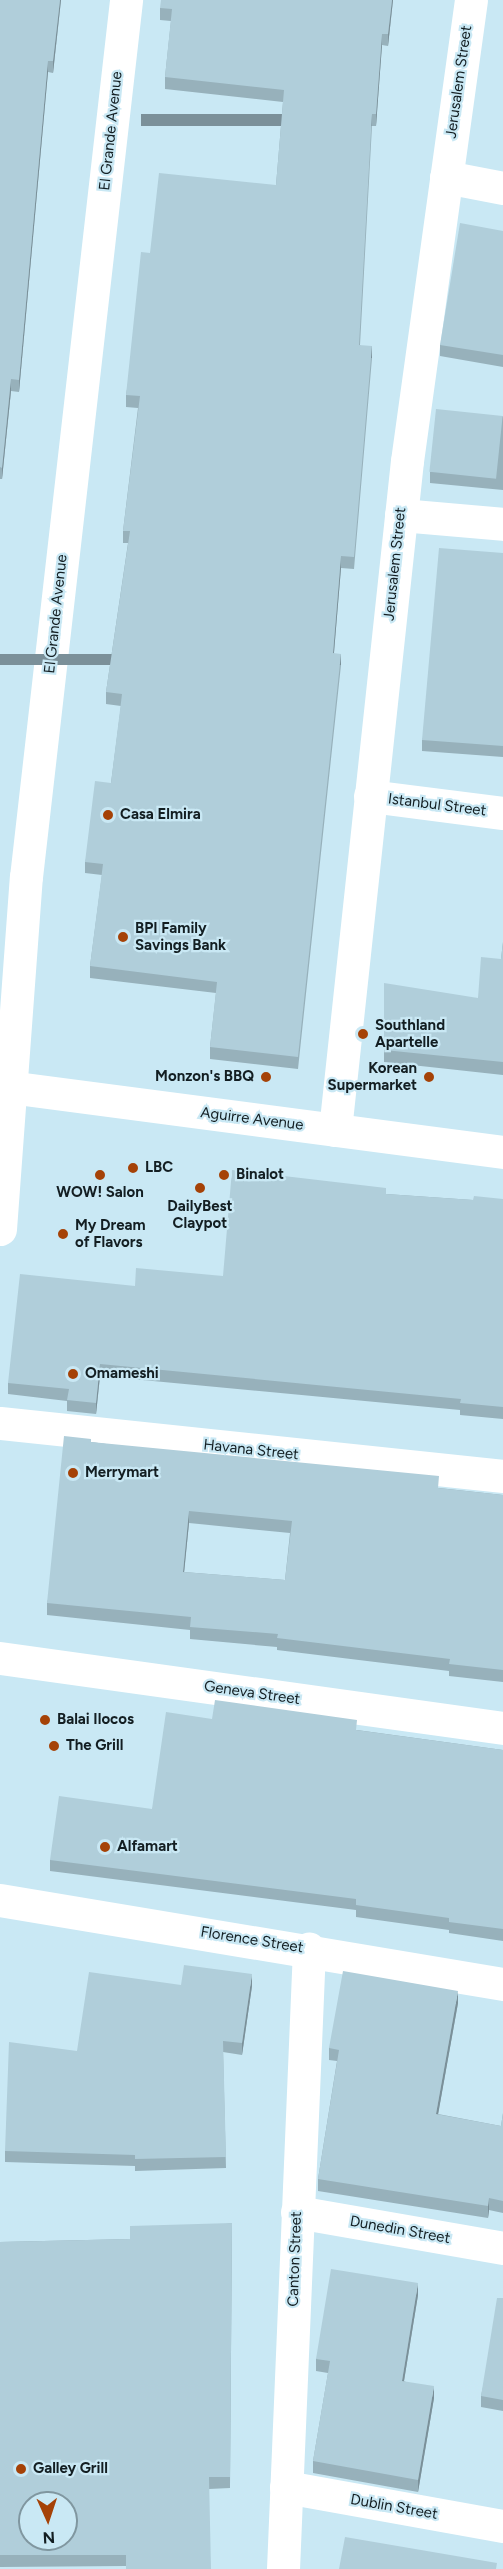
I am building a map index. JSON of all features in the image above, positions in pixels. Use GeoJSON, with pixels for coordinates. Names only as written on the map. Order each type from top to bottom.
{"type":"FeatureCollection","features":[{"type":"Feature","properties":{"kind":"street","name":"El Grande Avenue"},"geometry":{"type":"LineString","coordinates":[[0,1229],[4,1087],[126,0]]}},
{"type":"Feature","properties":{"kind":"street","name":"Jerusalem Street"},"geometry":{"type":"LineString","coordinates":[[334,1130],[401,515],[471,0]]}},
{"type":"Feature","properties":{"kind":"street"},"geometry":{"type":"LineString","coordinates":[[446,177],[503,188]]}},
{"type":"Feature","properties":{"kind":"street"},"geometry":{"type":"LineString","coordinates":[[401,515],[503,524]]}},
{"type":"Feature","properties":{"kind":"street","name":"Istanbul Street"},"geometry":{"type":"LineString","coordinates":[[370,796],[503,813]]}},
{"type":"Feature","properties":{"kind":"street","name":"Aguirre Avenue"},"geometry":{"type":"LineString","coordinates":[[4,1087],[503,1152]]}},
{"type":"Feature","properties":{"kind":"street","name":"Havana Street"},"geometry":{"type":"LineString","coordinates":[[0,1423],[503,1476]]}},
{"type":"Feature","properties":{"kind":"street","name":"Geneva Street"},"geometry":{"type":"LineString","coordinates":[[0,1658],[503,1728]]}},
{"type":"Feature","properties":{"kind":"street","name":"Florence Street"},"geometry":{"type":"LineString","coordinates":[[0,1900],[309,1949],[503,1984]]}},
{"type":"Feature","properties":{"kind":"street","name":"Canton Street"},"geometry":{"type":"LineString","coordinates":[[283,2569],[309,1949]]}},
{"type":"Feature","properties":{"kind":"street","name":"Dunedin Street"},"geometry":{"type":"LineString","coordinates":[[297,2212],[503,2248]]}},
{"type":"Feature","properties":{"kind":"street","name":"Dublin Street"},"geometry":{"type":"LineString","coordinates":[[286,2487],[503,2526]]}},
{"type":"Feature","properties":{"kind":"building"},"geometry":{"type":"Polygon","coordinates":[[[0,0],[60,0],[53,61],[48,61],[19,380],[11,379],[2,468],[0,467],[0,0]]]}},
{"type":"Feature","properties":{"kind":"building"},"geometry":{"type":"Polygon","coordinates":[[[161,0],[392,0],[388,34],[382,34],[376,114],[372,114],[359,345],[372,346],[354,557],[341,556],[333,653],[341,654],[298,1057],[210,1047],[217,982],[90,966],[103,864],[85,862],[95,781],[111,783],[122,694],[106,692],[130,531],[123,531],[140,396],[126,395],[141,252],[150,253],[159,173],[276,185],[284,90],[165,77],[172,9],[160,8],[161,0]]]}},
{"type":"Feature","properties":{"kind":"building"},"geometry":{"type":"Polygon","coordinates":[[[460,223],[503,231],[503,355],[440,345],[460,223]]]}},
{"type":"Feature","properties":{"kind":"building"},"geometry":{"type":"Polygon","coordinates":[[[436,409],[503,416],[496,479],[429,472],[436,409]]]}},
{"type":"Feature","properties":{"kind":"building"},"geometry":{"type":"Polygon","coordinates":[[[439,548],[503,553],[503,746],[422,740],[439,548]]]}},
{"type":"Feature","properties":{"kind":"building"},"geometry":{"type":"Polygon","coordinates":[[[503,942],[503,1062],[384,1050],[384,983],[478,998],[481,957],[501,959],[503,942]]]}},
{"type":"Feature","properties":{"kind":"building"},"geometry":{"type":"Polygon","coordinates":[[[232,1170],[386,1188],[386,1194],[473,1200],[474,1196],[503,1199],[503,1407],[460,1403],[461,1399],[100,1364],[96,1403],[67,1400],[69,1389],[8,1383],[20,1274],[135,1286],[136,1268],[223,1276],[232,1170]]]}},
{"type":"Feature","properties":{"kind":"building"},"geometry":{"type":"Polygon","coordinates":[[[64,1436],[91,1439],[91,1442],[439,1476],[438,1488],[503,1495],[503,1670],[449,1664],[450,1659],[277,1638],[278,1634],[190,1627],[191,1617],[47,1603],[64,1436]],[[189,1511],[183,1572],[285,1580],[292,1521],[189,1511]]]}},
{"type":"Feature","properties":{"kind":"building"},"geometry":{"type":"Polygon","coordinates":[[[215,1700],[357,1720],[356,1730],[503,1750],[503,1929],[449,1922],[449,1918],[356,1905],[356,1899],[50,1860],[59,1796],[152,1809],[166,1712],[212,1719],[215,1700]]]}},
{"type":"Feature","properties":{"kind":"building"},"geometry":{"type":"Polygon","coordinates":[[[184,1965],[252,1974],[242,2043],[223,2041],[226,2157],[135,2159],[135,2155],[5,2151],[9,2042],[77,2051],[89,1972],[181,1985],[184,1965]]]}},
{"type":"Feature","properties":{"kind":"building"},"geometry":{"type":"Polygon","coordinates":[[[343,1971],[458,1991],[436,2114],[501,2126],[503,2113],[503,2201],[489,2198],[488,2206],[318,2179],[339,2050],[329,2048],[343,1971]]]}},
{"type":"Feature","properties":{"kind":"building"},"geometry":{"type":"Polygon","coordinates":[[[232,2223],[230,2477],[209,2477],[211,2569],[126,2569],[126,2555],[0,2555],[0,2242],[130,2239],[130,2226],[232,2223]]]}},
{"type":"Feature","properties":{"kind":"building"},"geometry":{"type":"Polygon","coordinates":[[[331,2269],[418,2283],[402,2381],[434,2386],[418,2480],[313,2461],[330,2361],[316,2359],[331,2269]]]}},
{"type":"Feature","properties":{"kind":"building"},"geometry":{"type":"Polygon","coordinates":[[[497,2298],[503,2298],[503,2400],[481,2396],[497,2298]]]}},
{"type":"Feature","properties":{"kind":"building"},"geometry":{"type":"Polygon","coordinates":[[[345,2537],[497,2563],[496,2569],[339,2569],[345,2537]]]}},
{"type":"Feature","properties":{"kind":"place","name":"Casa Elmira"},"geometry":{"type":"Point","coordinates":[108,815]}},
{"type":"Feature","properties":{"kind":"place","name":"BPI Family Savings Bank"},"geometry":{"type":"Point","coordinates":[123,937]}},
{"type":"Feature","properties":{"kind":"place","name":"Southland Apartelle"},"geometry":{"type":"Point","coordinates":[363,1034]}},
{"type":"Feature","properties":{"kind":"place","name":"Monzon's BBQ"},"geometry":{"type":"Point","coordinates":[266,1077]}},
{"type":"Feature","properties":{"kind":"place","name":"Korean Supermarket"},"geometry":{"type":"Point","coordinates":[429,1077]}},
{"type":"Feature","properties":{"kind":"place","name":"LBC"},"geometry":{"type":"Point","coordinates":[133,1168]}},
{"type":"Feature","properties":{"kind":"place","name":"WOW! Salon"},"geometry":{"type":"Point","coordinates":[100,1175]}},
{"type":"Feature","properties":{"kind":"place","name":"Binalot"},"geometry":{"type":"Point","coordinates":[224,1175]}},
{"type":"Feature","properties":{"kind":"place","name":"DailyBest Claypot"},"geometry":{"type":"Point","coordinates":[200,1188]}},
{"type":"Feature","properties":{"kind":"place","name":"My Dream of Flavors"},"geometry":{"type":"Point","coordinates":[63,1234]}},
{"type":"Feature","properties":{"kind":"place","name":"Omameshi"},"geometry":{"type":"Point","coordinates":[73,1374]}},
{"type":"Feature","properties":{"kind":"place","name":"Merrymart"},"geometry":{"type":"Point","coordinates":[73,1473]}},
{"type":"Feature","properties":{"kind":"place","name":"Balai Ilocos"},"geometry":{"type":"Point","coordinates":[45,1720]}},
{"type":"Feature","properties":{"kind":"place","name":"The Grill"},"geometry":{"type":"Point","coordinates":[54,1746]}},
{"type":"Feature","properties":{"kind":"place","name":"Alfamart"},"geometry":{"type":"Point","coordinates":[105,1847]}},
{"type":"Feature","properties":{"kind":"place","name":"Galley Grill"},"geometry":{"type":"Point","coordinates":[21,2469]}}]}
